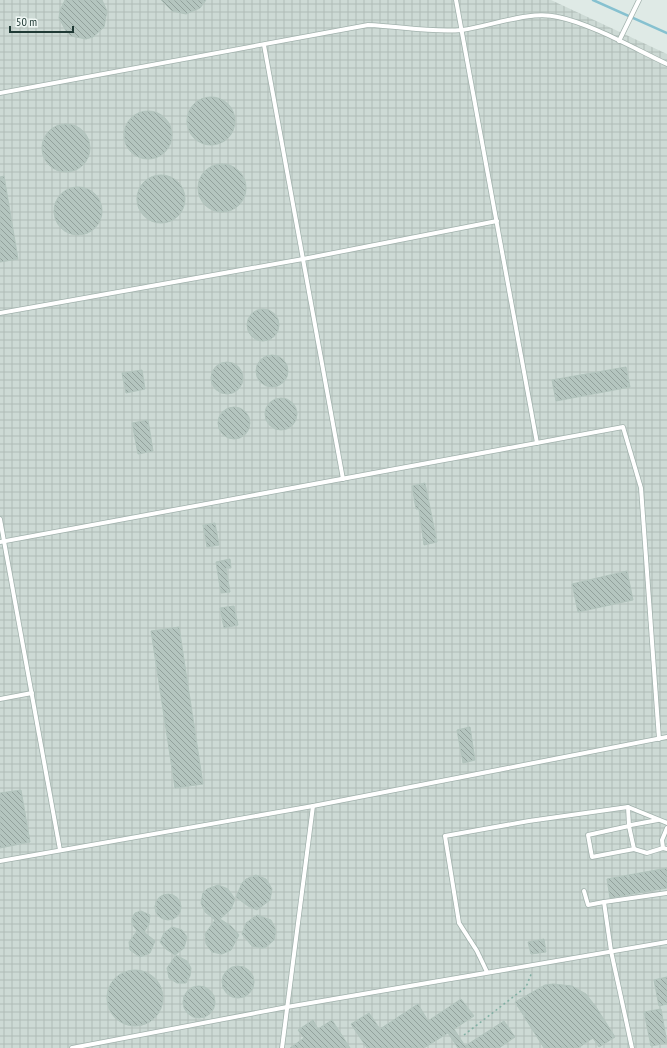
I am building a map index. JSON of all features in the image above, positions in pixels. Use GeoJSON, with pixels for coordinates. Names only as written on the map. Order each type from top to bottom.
{"type":"FeatureCollection","features":[{"type":"Feature","properties":{"kind":"lane"},"geometry":{"type":"LineString","coordinates":[[456,0],[537,443]]}},
{"type":"Feature","properties":{"kind":"lane"},"geometry":{"type":"LineString","coordinates":[[619,41],[639,0]]}},
{"type":"Feature","properties":{"kind":"lane"},"geometry":{"type":"LineString","coordinates":[[0,93],[368,25],[390,26],[413,30],[462,30],[545,15],[572,20],[667,64]]}},
{"type":"Feature","properties":{"kind":"lane"},"geometry":{"type":"LineString","coordinates":[[264,45],[343,479]]}},
{"type":"Feature","properties":{"kind":"lane"},"geometry":{"type":"LineString","coordinates":[[0,313],[303,259],[497,221]]}},
{"type":"Feature","properties":{"kind":"lane"},"geometry":{"type":"LineString","coordinates":[[2,541],[623,427],[641,488],[659,739]]}},
{"type":"Feature","properties":{"kind":"lane"},"geometry":{"type":"LineString","coordinates":[[0,519],[2,541],[32,693],[60,850]]}},
{"type":"Feature","properties":{"kind":"lane"},"geometry":{"type":"LineString","coordinates":[[0,699],[32,693]]}},
{"type":"Feature","properties":{"kind":"lane"},"geometry":{"type":"LineString","coordinates":[[0,861],[313,806],[667,738]]}},
{"type":"Feature","properties":{"kind":"lane"},"geometry":{"type":"LineString","coordinates":[[282,1048],[313,806]]}},
{"type":"Feature","properties":{"kind":"lane"},"geometry":{"type":"LineString","coordinates":[[487,972],[477,951],[459,923],[445,836],[529,821],[628,807],[667,823]]}},
{"type":"Feature","properties":{"kind":"lane"},"geometry":{"type":"LineString","coordinates":[[628,807],[629,826],[634,849]]}},
{"type":"Feature","properties":{"kind":"lane"},"geometry":{"type":"LineString","coordinates":[[658,820],[588,835],[592,857],[634,849],[648,853],[665,849],[662,840],[667,828]]}},
{"type":"Feature","properties":{"kind":"lane"},"geometry":{"type":"LineString","coordinates":[[584,891],[588,905],[667,892]]}},
{"type":"Feature","properties":{"kind":"lane"},"geometry":{"type":"LineString","coordinates":[[604,902],[611,951],[632,1048]]}},
{"type":"Feature","properties":{"kind":"lane"},"geometry":{"type":"LineString","coordinates":[[72,1048],[287,1007],[667,942]]}},
{"type":"Feature","properties":{"kind":"path"},"geometry":{"type":"LineString","coordinates":[[464,1035],[526,987],[534,964]]}},
{"type":"Feature","properties":{"kind":"shaded area"},"geometry":{"type":"Polygon","coordinates":[[[0,0],[551,0],[667,54],[667,1048],[0,1048],[0,0]]]}},
{"type":"Feature","properties":{"kind":"building"},"geometry":{"type":"Polygon","coordinates":[[[65,0],[102,0],[107,11],[104,27],[93,37],[86,39],[71,36],[66,31],[59,18],[60,10],[65,0]]]}},
{"type":"Feature","properties":{"kind":"building"},"geometry":{"type":"Polygon","coordinates":[[[161,0],[206,0],[200,8],[186,14],[172,11],[161,0]]]}},
{"type":"Feature","properties":{"kind":"building"},"geometry":{"type":"Polygon","coordinates":[[[211,97],[220,99],[228,104],[233,112],[235,121],[233,130],[228,138],[220,143],[211,145],[202,143],[194,138],[189,130],[187,121],[189,112],[194,104],[202,99],[211,97]]]}},
{"type":"Feature","properties":{"kind":"building"},"geometry":{"type":"Polygon","coordinates":[[[148,111],[157,113],[165,118],[170,126],[172,135],[170,144],[165,152],[157,157],[148,159],[139,157],[131,152],[126,144],[124,135],[126,126],[131,118],[139,113],[148,111]]]}},
{"type":"Feature","properties":{"kind":"building"},"geometry":{"type":"Polygon","coordinates":[[[66,124],[75,126],[83,131],[88,139],[90,148],[88,157],[83,165],[75,170],[66,172],[57,170],[49,165],[44,157],[42,148],[44,139],[49,131],[57,126],[66,124]]]}},
{"type":"Feature","properties":{"kind":"building"},"geometry":{"type":"Polygon","coordinates":[[[222,164],[231,166],[239,171],[244,179],[246,188],[244,197],[239,205],[231,210],[222,212],[213,210],[205,205],[200,197],[198,188],[200,179],[205,171],[213,166],[222,164]]]}},
{"type":"Feature","properties":{"kind":"building"},"geometry":{"type":"Polygon","coordinates":[[[161,175],[170,177],[178,182],[183,190],[185,199],[183,208],[178,216],[170,221],[161,223],[152,221],[144,216],[139,208],[137,199],[139,190],[144,182],[152,177],[161,175]]]}},
{"type":"Feature","properties":{"kind":"building"},"geometry":{"type":"Polygon","coordinates":[[[4,176],[18,259],[0,262],[0,177],[4,176]]]}},
{"type":"Feature","properties":{"kind":"building"},"geometry":{"type":"Polygon","coordinates":[[[78,187],[87,189],[95,194],[100,202],[102,211],[100,220],[95,228],[87,233],[78,235],[69,233],[61,228],[56,220],[54,211],[56,202],[61,194],[69,189],[78,187]]]}},
{"type":"Feature","properties":{"kind":"building"},"geometry":{"type":"Polygon","coordinates":[[[260,309],[266,309],[276,316],[279,325],[278,331],[272,338],[266,341],[260,341],[250,334],[247,328],[247,322],[254,312],[260,309]]]}},
{"type":"Feature","properties":{"kind":"building"},"geometry":{"type":"Polygon","coordinates":[[[269,355],[275,355],[285,362],[288,371],[287,377],[281,384],[275,387],[269,387],[259,380],[256,374],[256,368],[263,358],[269,355]]]}},
{"type":"Feature","properties":{"kind":"building"},"geometry":{"type":"Polygon","coordinates":[[[224,362],[230,362],[240,369],[243,378],[242,384],[236,391],[230,394],[224,394],[214,387],[211,381],[211,375],[218,365],[224,362]]]}},
{"type":"Feature","properties":{"kind":"building"},"geometry":{"type":"Polygon","coordinates":[[[626,367],[630,387],[556,401],[552,380],[626,367]]]}},
{"type":"Feature","properties":{"kind":"building"},"geometry":{"type":"Polygon","coordinates":[[[142,370],[145,389],[126,393],[122,373],[142,370]]]}},
{"type":"Feature","properties":{"kind":"building"},"geometry":{"type":"Polygon","coordinates":[[[278,398],[284,398],[294,405],[297,414],[296,420],[290,427],[284,430],[278,430],[268,423],[265,417],[265,411],[272,401],[278,398]]]}},
{"type":"Feature","properties":{"kind":"building"},"geometry":{"type":"Polygon","coordinates":[[[231,407],[237,407],[247,414],[250,423],[249,429],[243,436],[237,439],[231,439],[221,432],[218,426],[218,420],[225,410],[231,407]]]}},
{"type":"Feature","properties":{"kind":"building"},"geometry":{"type":"Polygon","coordinates":[[[148,420],[153,451],[138,454],[132,423],[148,420]]]}},
{"type":"Feature","properties":{"kind":"building"},"geometry":{"type":"Polygon","coordinates":[[[425,483],[437,542],[424,545],[419,509],[416,509],[412,486],[425,483]]]}},
{"type":"Feature","properties":{"kind":"building"},"geometry":{"type":"Polygon","coordinates":[[[215,523],[219,545],[207,547],[203,525],[215,523]]]}},
{"type":"Feature","properties":{"kind":"building"},"geometry":{"type":"Polygon","coordinates":[[[230,559],[231,568],[226,568],[230,592],[221,593],[216,562],[230,559]]]}},
{"type":"Feature","properties":{"kind":"building"},"geometry":{"type":"Polygon","coordinates":[[[627,571],[633,600],[578,612],[572,584],[627,571]]]}},
{"type":"Feature","properties":{"kind":"building"},"geometry":{"type":"Polygon","coordinates":[[[234,606],[238,625],[224,628],[220,608],[234,606]]]}},
{"type":"Feature","properties":{"kind":"building"},"geometry":{"type":"Polygon","coordinates":[[[179,627],[203,784],[175,788],[151,631],[179,627]]]}},
{"type":"Feature","properties":{"kind":"building"},"geometry":{"type":"Polygon","coordinates":[[[470,727],[475,760],[463,763],[457,730],[470,727]]]}},
{"type":"Feature","properties":{"kind":"building"},"geometry":{"type":"Polygon","coordinates":[[[21,790],[30,842],[0,848],[0,793],[21,790]]]}},
{"type":"Feature","properties":{"kind":"building"},"geometry":{"type":"Polygon","coordinates":[[[667,868],[667,888],[610,898],[607,879],[667,868]]]}},
{"type":"Feature","properties":{"kind":"building"},"geometry":{"type":"Polygon","coordinates":[[[256,875],[266,879],[272,889],[270,900],[257,910],[248,906],[236,897],[242,883],[246,879],[256,875]]]}},
{"type":"Feature","properties":{"kind":"building"},"geometry":{"type":"Polygon","coordinates":[[[218,885],[228,889],[235,899],[231,909],[220,919],[231,926],[239,935],[231,950],[222,954],[212,952],[206,944],[205,934],[215,920],[205,912],[201,903],[203,893],[207,889],[218,885]]]}},
{"type":"Feature","properties":{"kind":"building"},"geometry":{"type":"Polygon","coordinates":[[[168,894],[177,898],[181,907],[177,916],[168,920],[159,916],[155,907],[159,898],[168,894]]]}},
{"type":"Feature","properties":{"kind":"building"},"geometry":{"type":"Polygon","coordinates":[[[141,911],[150,915],[149,924],[144,932],[155,941],[150,953],[140,957],[130,950],[129,942],[137,931],[132,924],[132,918],[135,913],[141,911]]]}},
{"type":"Feature","properties":{"kind":"building"},"geometry":{"type":"Polygon","coordinates":[[[257,915],[271,920],[276,930],[274,940],[266,947],[262,948],[252,946],[242,934],[246,923],[257,915]]]}},
{"type":"Feature","properties":{"kind":"building"},"geometry":{"type":"Polygon","coordinates":[[[172,927],[182,930],[187,937],[184,948],[175,955],[166,949],[160,942],[164,933],[172,927]]]}},
{"type":"Feature","properties":{"kind":"building"},"geometry":{"type":"Polygon","coordinates":[[[544,939],[546,952],[531,954],[528,942],[544,939]]]}},
{"type":"Feature","properties":{"kind":"building"},"geometry":{"type":"Polygon","coordinates":[[[176,955],[187,961],[191,968],[190,976],[186,983],[177,983],[169,978],[167,968],[176,955]]]}},
{"type":"Feature","properties":{"kind":"building"},"geometry":{"type":"Polygon","coordinates":[[[235,966],[241,966],[251,973],[254,982],[253,988],[247,995],[241,998],[235,998],[225,991],[222,985],[222,979],[229,969],[235,966]]]}},
{"type":"Feature","properties":{"kind":"building"},"geometry":{"type":"Polygon","coordinates":[[[130,970],[140,970],[155,978],[161,987],[163,998],[161,1009],[155,1018],[140,1026],[130,1026],[119,1021],[112,1014],[107,1003],[107,993],[112,982],[119,975],[130,970]]]}},
{"type":"Feature","properties":{"kind":"building"},"geometry":{"type":"Polygon","coordinates":[[[667,977],[667,1004],[659,1006],[654,980],[667,977]]]}},
{"type":"Feature","properties":{"kind":"building"},"geometry":{"type":"Polygon","coordinates":[[[553,984],[572,986],[586,994],[615,1037],[599,1047],[593,1038],[578,1048],[544,1048],[515,1002],[545,985],[553,984]]]}},
{"type":"Feature","properties":{"kind":"building"},"geometry":{"type":"Polygon","coordinates":[[[196,986],[202,986],[212,993],[215,1002],[214,1008],[208,1015],[202,1018],[196,1018],[186,1011],[183,1005],[183,999],[190,989],[196,986]]]}},
{"type":"Feature","properties":{"kind":"building"},"geometry":{"type":"Polygon","coordinates":[[[461,999],[474,1016],[454,1029],[465,1046],[504,1021],[515,1037],[499,1048],[458,1048],[448,1033],[424,1048],[367,1048],[351,1024],[369,1013],[380,1029],[418,1004],[428,1021],[461,999]]]}},
{"type":"Feature","properties":{"kind":"building"},"geometry":{"type":"Polygon","coordinates":[[[661,1009],[667,1043],[651,1046],[644,1012],[661,1009]]]}},
{"type":"Feature","properties":{"kind":"building"},"geometry":{"type":"Polygon","coordinates":[[[313,1020],[318,1029],[332,1020],[350,1048],[290,1048],[304,1038],[298,1030],[313,1020]]]}},
{"type":"Feature","properties":{"kind":"waterway"},"geometry":{"type":"LineString","coordinates":[[593,0],[667,33]]}}]}
